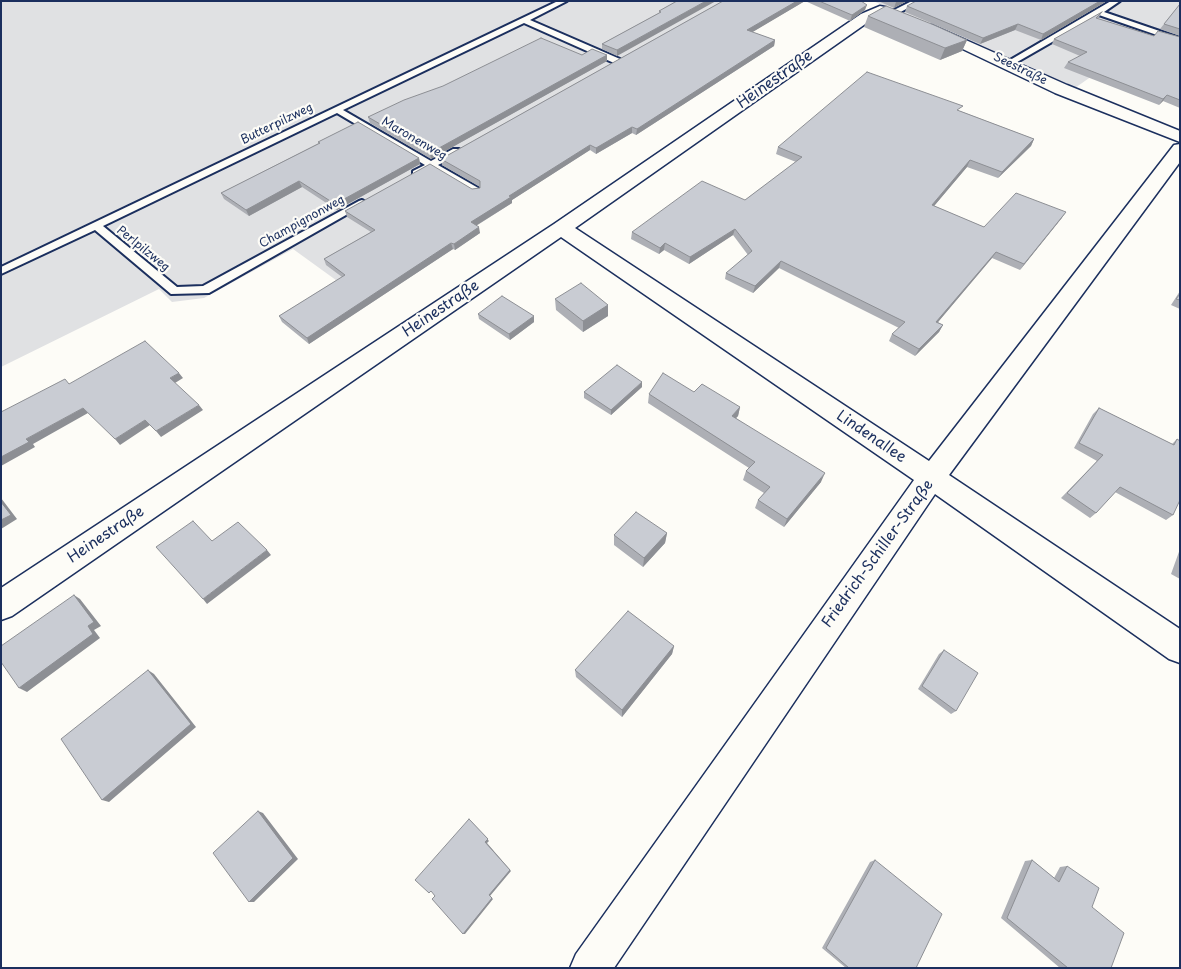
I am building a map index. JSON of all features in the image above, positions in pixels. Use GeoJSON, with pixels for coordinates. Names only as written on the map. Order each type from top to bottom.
{"type":"FeatureCollection","features":[{"type":"Feature","properties":{"kind":"street","name":"Seestraße"},"geometry":{"type":"LineString","coordinates":[[879,9],[1009,63],[1061,89],[1180,137]]}},
{"type":"Feature","properties":{"kind":"street","name":"Heinestraße"},"geometry":{"type":"LineString","coordinates":[[1,606],[561,228],[866,16],[879,9]]}},
{"type":"Feature","properties":{"kind":"street","name":"Friedrich-Schiller-Straße"},"geometry":{"type":"LineString","coordinates":[[590,968],[907,510],[1180,149]]}},
{"type":"Feature","properties":{"kind":"street","name":"Lindenallee"},"geometry":{"type":"LineString","coordinates":[[561,228],[933,478],[1180,648]]}},
{"type":"Feature","properties":{"kind":"lane","name":"Butterpilzweg"},"geometry":{"type":"LineString","coordinates":[[1,271],[564,1]]}},
{"type":"Feature","properties":{"kind":"lane"},"geometry":{"type":"LineString","coordinates":[[879,9],[918,1]]}},
{"type":"Feature","properties":{"kind":"lane"},"geometry":{"type":"LineString","coordinates":[[1009,63],[1117,1]]}},
{"type":"Feature","properties":{"kind":"lane"},"geometry":{"type":"LineString","coordinates":[[1098,12],[1180,41]]}},
{"type":"Feature","properties":{"kind":"lane"},"geometry":{"type":"LineString","coordinates":[[524,20],[617,61]]}},
{"type":"Feature","properties":{"kind":"lane","name":"Maronenweg"},"geometry":{"type":"LineString","coordinates":[[337,110],[477,191]]}},
{"type":"Feature","properties":{"kind":"lane"},"geometry":{"type":"LineString","coordinates":[[406,179],[466,146]]}},
{"type":"Feature","properties":{"kind":"lane","name":"Champignonweg"},"geometry":{"type":"LineString","coordinates":[[176,292],[205,290],[371,198]]}},
{"type":"Feature","properties":{"kind":"lane","name":"Perlpilzweg"},"geometry":{"type":"LineString","coordinates":[[95,226],[176,292]]}},
{"type":"Feature","properties":{"kind":"shaded area"},"geometry":{"type":"Polygon","coordinates":[[[1,1],[733,1],[532,167],[340,283],[293,249],[204,298],[172,302],[159,289],[1,367],[1,1]]]}},
{"type":"Feature","properties":{"kind":"shaded area"},"geometry":{"type":"Polygon","coordinates":[[[873,1],[1180,1],[1180,46],[1150,35],[1075,88],[873,1]]]}},
{"type":"Feature","properties":{"kind":"building"},"geometry":{"type":"Polygon","coordinates":[[[677,1],[706,1],[617,50],[602,44],[661,12],[659,11],[677,1]]]}},
{"type":"Feature","properties":{"kind":"building"},"geometry":{"type":"Polygon","coordinates":[[[723,1],[797,1],[747,30],[775,40],[637,129],[632,127],[596,148],[590,145],[509,196],[511,197],[471,222],[479,227],[454,244],[451,243],[307,338],[279,316],[345,275],[324,259],[375,230],[345,211],[430,164],[472,189],[480,188],[480,181],[441,159],[723,1]]]}},
{"type":"Feature","properties":{"kind":"building"},"geometry":{"type":"Polygon","coordinates":[[[819,1],[861,1],[867,5],[852,15],[819,1]]]}},
{"type":"Feature","properties":{"kind":"building"},"geometry":{"type":"Polygon","coordinates":[[[916,1],[1100,1],[1043,34],[1018,24],[983,38],[907,6],[916,1]]]}},
{"type":"Feature","properties":{"kind":"building"},"geometry":{"type":"Polygon","coordinates":[[[1180,4],[1180,29],[1164,24],[1180,4]]]}},
{"type":"Feature","properties":{"kind":"building"},"geometry":{"type":"Polygon","coordinates":[[[886,6],[967,40],[945,48],[868,16],[886,6]]]}},
{"type":"Feature","properties":{"kind":"building"},"geometry":{"type":"Polygon","coordinates":[[[1102,12],[1096,18],[1154,36],[1158,31],[1180,37],[1180,100],[1167,95],[1163,99],[1068,62],[1087,52],[1054,39],[1102,12]]]}},
{"type":"Feature","properties":{"kind":"building"},"geometry":{"type":"Polygon","coordinates":[[[541,38],[582,55],[592,49],[607,55],[430,153],[368,117],[404,100],[443,86],[541,38]]]}},
{"type":"Feature","properties":{"kind":"building"},"geometry":{"type":"Polygon","coordinates":[[[867,72],[963,106],[957,110],[1034,139],[1002,172],[970,160],[932,205],[984,227],[1016,193],[1066,212],[1024,264],[996,252],[936,322],[943,325],[919,349],[892,334],[905,322],[781,261],[755,286],[726,273],[752,251],[735,229],[690,257],[665,243],[660,248],[632,232],[702,181],[745,200],[802,157],[778,147],[867,72]]]}},
{"type":"Feature","properties":{"kind":"building"},"geometry":{"type":"Polygon","coordinates":[[[358,122],[419,158],[335,204],[299,181],[246,210],[221,193],[320,143],[318,142],[358,122]]]}},
{"type":"Feature","properties":{"kind":"building"},"geometry":{"type":"Polygon","coordinates":[[[581,283],[608,305],[583,321],[555,299],[581,283]]]}},
{"type":"Feature","properties":{"kind":"building"},"geometry":{"type":"Polygon","coordinates":[[[502,296],[534,316],[509,334],[478,314],[502,296]]]}},
{"type":"Feature","properties":{"kind":"building"},"geometry":{"type":"Polygon","coordinates":[[[145,341],[179,373],[170,378],[199,405],[156,431],[145,420],[115,439],[83,408],[26,439],[29,442],[1,457],[1,412],[65,379],[69,384],[145,341]]]}},
{"type":"Feature","properties":{"kind":"building"},"geometry":{"type":"Polygon","coordinates":[[[617,365],[642,382],[611,410],[584,392],[617,365]]]}},
{"type":"Feature","properties":{"kind":"building"},"geometry":{"type":"Polygon","coordinates":[[[663,373],[694,392],[702,384],[740,407],[732,416],[825,473],[787,519],[758,500],[770,487],[746,471],[755,462],[649,394],[663,373]]]}},
{"type":"Feature","properties":{"kind":"building"},"geometry":{"type":"Polygon","coordinates":[[[1099,408],[1174,445],[1177,439],[1180,441],[1180,500],[1173,515],[1120,487],[1096,513],[1067,493],[1103,455],[1079,443],[1099,408]]]}},
{"type":"Feature","properties":{"kind":"building"},"geometry":{"type":"Polygon","coordinates":[[[1,502],[11,515],[1,520],[1,502]]]}},
{"type":"Feature","properties":{"kind":"building"},"geometry":{"type":"Polygon","coordinates":[[[636,512],[667,533],[644,558],[614,535],[636,512]]]}},
{"type":"Feature","properties":{"kind":"building"},"geometry":{"type":"Polygon","coordinates":[[[193,521],[212,541],[238,522],[267,550],[203,599],[156,547],[193,521]]]}},
{"type":"Feature","properties":{"kind":"building"},"geometry":{"type":"Polygon","coordinates":[[[74,595],[94,622],[88,626],[93,634],[19,688],[1,662],[1,646],[74,595]]]}},
{"type":"Feature","properties":{"kind":"building"},"geometry":{"type":"Polygon","coordinates":[[[628,611],[674,646],[622,710],[575,670],[628,611]]]}},
{"type":"Feature","properties":{"kind":"building"},"geometry":{"type":"Polygon","coordinates":[[[944,650],[978,673],[956,711],[922,686],[944,650]]]}},
{"type":"Feature","properties":{"kind":"building"},"geometry":{"type":"Polygon","coordinates":[[[148,670],[191,724],[102,800],[61,739],[148,670]]]}},
{"type":"Feature","properties":{"kind":"building"},"geometry":{"type":"Polygon","coordinates":[[[258,811],[293,858],[249,902],[213,853],[258,811]]]}},
{"type":"Feature","properties":{"kind":"building"},"geometry":{"type":"Polygon","coordinates":[[[469,819],[488,839],[485,842],[510,870],[489,895],[492,898],[463,934],[432,899],[435,896],[431,891],[429,893],[415,880],[469,819]]]}},
{"type":"Feature","properties":{"kind":"building"},"geometry":{"type":"Polygon","coordinates":[[[875,860],[942,914],[916,968],[849,968],[826,948],[875,860]]]}},
{"type":"Feature","properties":{"kind":"building"},"geometry":{"type":"Polygon","coordinates":[[[1032,860],[1059,882],[1067,866],[1099,888],[1092,907],[1124,933],[1111,968],[1068,968],[1007,918],[1032,860]]]}}]}
